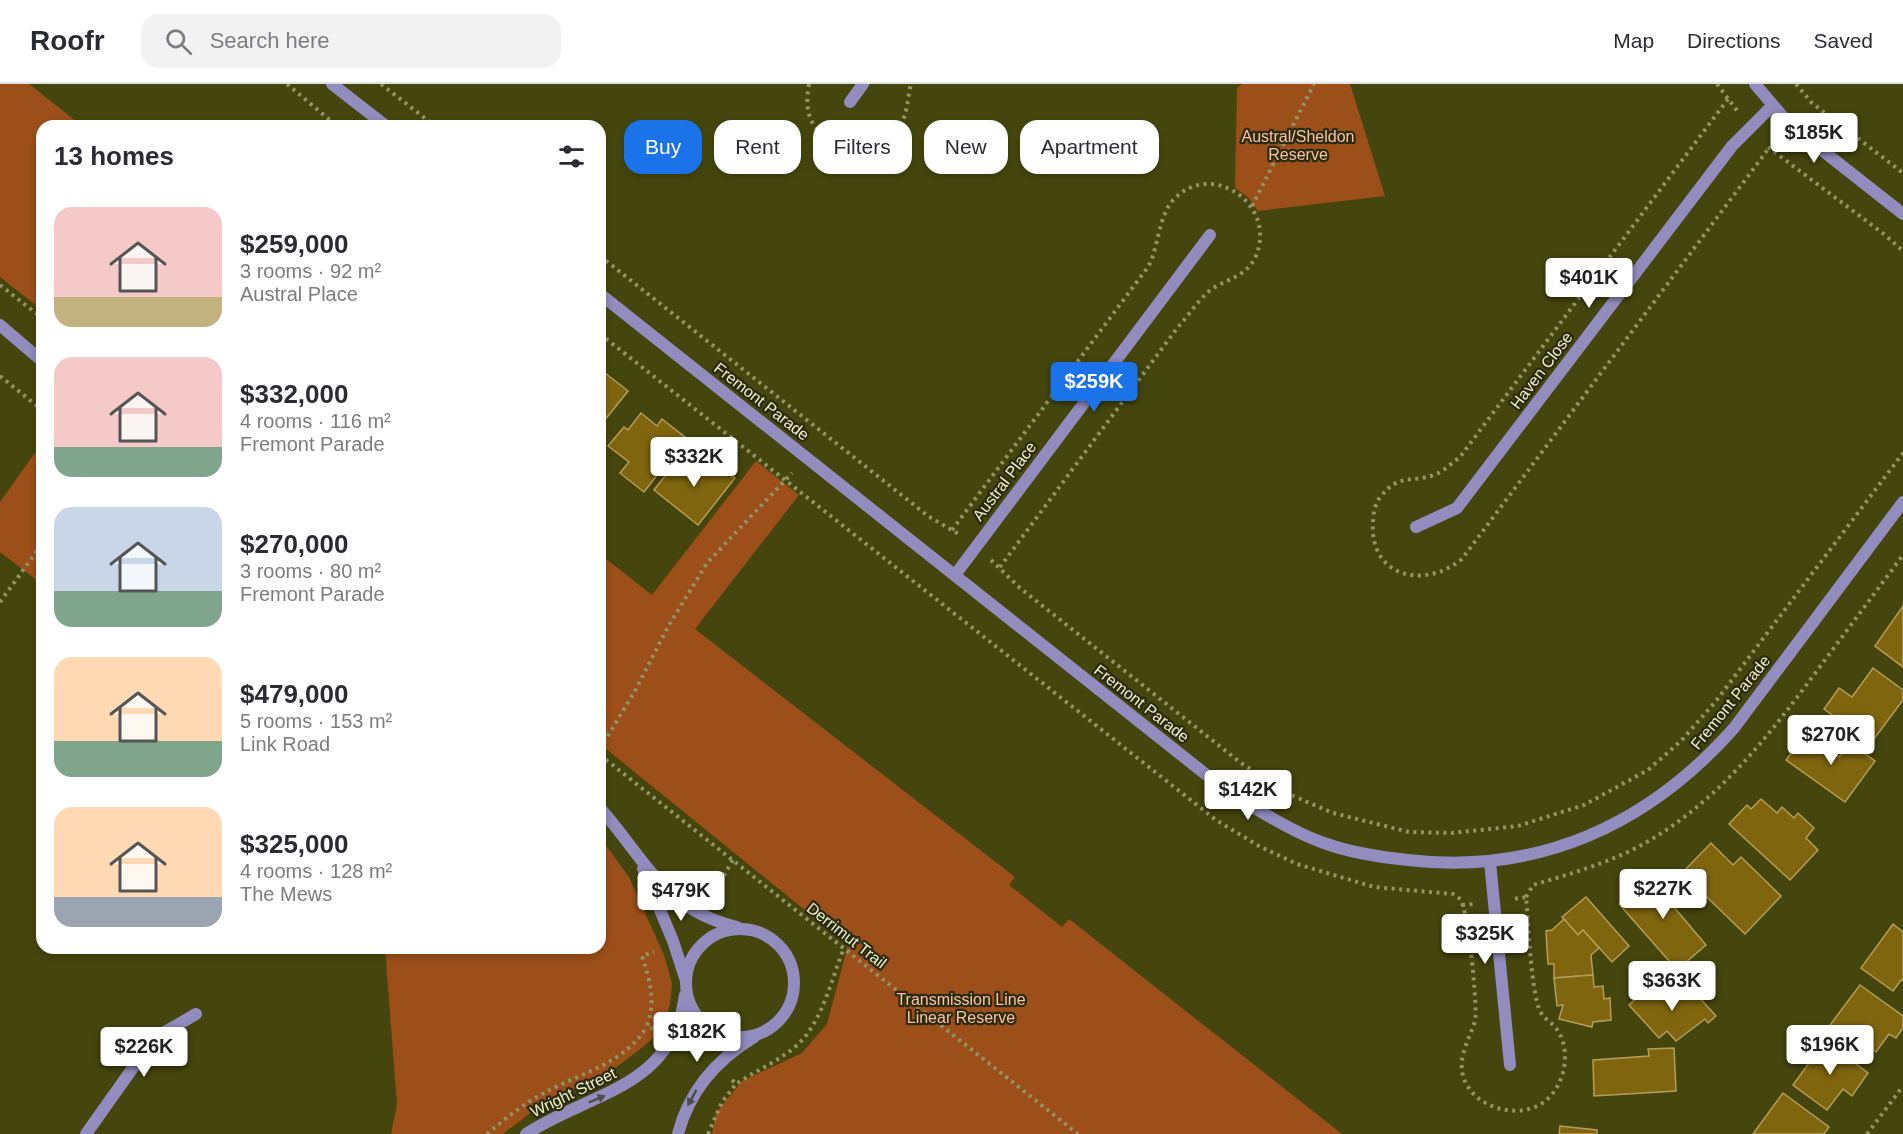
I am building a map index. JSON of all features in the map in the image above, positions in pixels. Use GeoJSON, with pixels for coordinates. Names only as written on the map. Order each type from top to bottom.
{"type":"FeatureCollection","features":[{"type":"Feature","properties":{"kind":"street"},"geometry":{"type":"LineString","coordinates":[[333,84],[378,120]]}},
{"type":"Feature","properties":{"kind":"street"},"geometry":{"type":"LineString","coordinates":[[850,102],[863,84]]}},
{"type":"Feature","properties":{"kind":"street"},"geometry":{"type":"LineString","coordinates":[[1755,84],[1772,106],[1815,146],[1903,214]]}},
{"type":"Feature","properties":{"kind":"street","name":"Haven Close"},"geometry":{"type":"LineString","coordinates":[[1416,527],[1457,508],[1713,171],[1749,128],[1772,106]]}},
{"type":"Feature","properties":{"kind":"street","name":"Austral Place"},"geometry":{"type":"LineString","coordinates":[[955,575],[1210,235]]}},
{"type":"Feature","properties":{"kind":"street","name":"Fremont Parade"},"geometry":{"type":"LineString","coordinates":[[606,299],[1228,792],[1282,824],[1323,843],[1367,855],[1434,863],[1490,862],[1538,852],[1581,839],[1645,806],[1680,782],[1706,760],[1734,728],[1903,502]]}},
{"type":"Feature","properties":{"kind":"street"},"geometry":{"type":"LineString","coordinates":[[0,325],[36,354]]}},
{"type":"Feature","properties":{"kind":"street"},"geometry":{"type":"LineString","coordinates":[[606,816],[640,861],[676,899],[700,915],[718,923],[753,931],[771,939],[785,953],[793,972],[791,1001],[781,1018],[715,1066],[689,1103],[678,1134]]}},
{"type":"Feature","properties":{"kind":"street"},"geometry":{"type":"LineString","coordinates":[[640,861],[673,941],[695,1014],[715,1031],[740,1037],[765,1031]]}},
{"type":"Feature","properties":{"kind":"street"},"geometry":{"type":"LineString","coordinates":[[1490,862],[1510,1065]]}},
{"type":"Feature","properties":{"kind":"street"},"geometry":{"type":"LineString","coordinates":[[686,986],[687,973],[694,955],[707,940],[733,929],[753,931]]}},
{"type":"Feature","properties":{"kind":"street","name":"Wright Street"},"geometry":{"type":"LineString","coordinates":[[526,1134],[551,1118],[624,1086],[651,1066],[672,1040],[682,1011],[686,986]]}},
{"type":"Feature","properties":{"kind":"street"},"geometry":{"type":"LineString","coordinates":[[86,1134],[147,1048],[165,1032],[196,1014]]}},
{"type":"Feature","properties":{"kind":"path"},"geometry":{"type":"LineString","coordinates":[[287,84],[330,120]]}},
{"type":"Feature","properties":{"kind":"path"},"geometry":{"type":"LineString","coordinates":[[381,84],[427,120]]}},
{"type":"Feature","properties":{"kind":"path"},"geometry":{"type":"LineString","coordinates":[[1252,206],[1314,84]]}},
{"type":"Feature","properties":{"kind":"path"},"geometry":{"type":"LineString","coordinates":[[1717,84],[1749,128],[1764,144],[1885,234],[1903,251]]}},
{"type":"Feature","properties":{"kind":"path"},"geometry":{"type":"LineString","coordinates":[[1796,84],[1812,103],[1903,172]]}},
{"type":"Feature","properties":{"kind":"path"},"geometry":{"type":"LineString","coordinates":[[606,261],[928,516],[957,532],[1004,570],[1020,588],[1241,763],[1291,795],[1333,813],[1409,832],[1452,832],[1518,826],[1584,805],[1648,770],[1681,741],[1716,701],[1903,453]]}},
{"type":"Feature","properties":{"kind":"path"},"geometry":{"type":"LineString","coordinates":[[0,285],[36,313]]}},
{"type":"Feature","properties":{"kind":"path"},"geometry":{"type":"LineString","coordinates":[[0,376],[36,405]]}},
{"type":"Feature","properties":{"kind":"path"},"geometry":{"type":"LineString","coordinates":[[606,739],[636,689],[669,625],[707,563],[767,496],[807,457]]}},
{"type":"Feature","properties":{"kind":"path"},"geometry":{"type":"LineString","coordinates":[[0,602],[36,552]]}},
{"type":"Feature","properties":{"kind":"path","name":"Derrimut Trail"},"geometry":{"type":"LineString","coordinates":[[606,759],[1078,1134]]}},
{"type":"Feature","properties":{"kind":"path"},"geometry":{"type":"LineString","coordinates":[[700,915],[733,860]]}},
{"type":"Feature","properties":{"kind":"path"},"geometry":{"type":"LineString","coordinates":[[487,1134],[511,1114],[543,1093],[611,1062],[639,1039],[652,1011],[650,982],[642,956],[663,949],[673,941]]}},
{"type":"Feature","properties":{"kind":"path"},"geometry":{"type":"LineString","coordinates":[[708,1134],[722,1102],[736,1084],[781,1057],[805,1037],[813,1026],[844,948]]}},
{"type":"Feature","properties":{"kind":"path"},"geometry":{"type":"LineString","coordinates":[[647,1026],[672,1040]]}},
{"type":"Feature","properties":{"kind":"path"},"geometry":{"type":"LineString","coordinates":[[715,1066],[736,1084]]}},
{"type":"Feature","properties":{"kind":"path"},"geometry":{"type":"LineString","coordinates":[[1867,1134],[1903,1086]]}},
{"type":"Feature","properties":{"kind":"green space"},"geometry":{"type":"Polygon","coordinates":[[[0,84],[29,84],[74,120],[36,120],[36,305],[0,277],[0,84]]]}},
{"type":"Feature","properties":{"kind":"green space","name":"Austral/Sheldon Reserve"},"geometry":{"type":"Polygon","coordinates":[[[1242,84],[1350,84],[1385,196],[1258,211],[1248,197],[1235,188],[1237,88],[1242,84]]]}},
{"type":"Feature","properties":{"kind":"green space"},"geometry":{"type":"Polygon","coordinates":[[[36,451],[36,579],[0,552],[0,502],[36,451]]]}},
{"type":"Feature","properties":{"kind":"green space","name":"Transmission Line Linear Reserve"},"geometry":{"type":"Polygon","coordinates":[[[756,461],[799,495],[695,629],[1015,877],[1009,885],[1062,927],[1069,919],[1342,1134],[712,1134],[716,1113],[742,1081],[802,1053],[827,1024],[848,945],[606,749],[606,559],[652,595],[756,461]]]}},
{"type":"Feature","properties":{"kind":"green space"},"geometry":{"type":"Polygon","coordinates":[[[606,845],[629,877],[664,955],[672,983],[665,1023],[655,1037],[603,1077],[542,1104],[503,1134],[391,1134],[397,1104],[385,954],[606,954],[606,845]]]}},
{"type":"Feature","properties":{"kind":"building"},"geometry":{"type":"Polygon","coordinates":[[[606,374],[628,391],[606,418],[606,374]]]}},
{"type":"Feature","properties":{"kind":"building"},"geometry":{"type":"Polygon","coordinates":[[[641,413],[657,426],[662,419],[686,438],[644,492],[620,473],[629,462],[608,446],[624,427],[628,430],[641,413]]]}},
{"type":"Feature","properties":{"kind":"building"},"geometry":{"type":"Polygon","coordinates":[[[696,456],[713,471],[718,465],[735,478],[698,525],[654,490],[680,457],[690,464],[696,456]]]}},
{"type":"Feature","properties":{"kind":"building"},"geometry":{"type":"Polygon","coordinates":[[[1903,606],[1903,667],[1875,646],[1903,606]]]}},
{"type":"Feature","properties":{"kind":"building"},"geometry":{"type":"Polygon","coordinates":[[[1873,668],[1903,690],[1903,700],[1871,743],[1824,709],[1839,688],[1852,697],[1873,668]]]}},
{"type":"Feature","properties":{"kind":"building"},"geometry":{"type":"Polygon","coordinates":[[[1806,733],[1839,757],[1850,743],[1875,761],[1845,802],[1786,760],[1806,733]]]}},
{"type":"Feature","properties":{"kind":"building"},"geometry":{"type":"Polygon","coordinates":[[[1761,799],[1777,813],[1782,807],[1794,818],[1798,813],[1814,828],[1806,838],[1818,850],[1790,880],[1729,824],[1747,805],[1751,809],[1761,799]]]}},
{"type":"Feature","properties":{"kind":"building"},"geometry":{"type":"Polygon","coordinates":[[[1711,843],[1733,865],[1741,857],[1781,896],[1745,934],[1682,873],[1711,843]]]}},
{"type":"Feature","properties":{"kind":"building"},"geometry":{"type":"Polygon","coordinates":[[[1661,871],[1684,897],[1673,906],[1706,945],[1677,970],[1619,904],[1645,881],[1647,883],[1661,871]]]}},
{"type":"Feature","properties":{"kind":"building"},"geometry":{"type":"Polygon","coordinates":[[[1586,897],[1629,946],[1612,962],[1583,930],[1578,935],[1562,917],[1586,897]]]}},
{"type":"Feature","properties":{"kind":"building"},"geometry":{"type":"Polygon","coordinates":[[[1564,919],[1578,935],[1583,930],[1599,948],[1591,955],[1593,975],[1554,978],[1554,964],[1548,964],[1546,931],[1552,930],[1564,919]]]}},
{"type":"Feature","properties":{"kind":"building"},"geometry":{"type":"Polygon","coordinates":[[[1893,924],[1903,932],[1903,981],[1901,980],[1893,991],[1861,968],[1893,924]]]}},
{"type":"Feature","properties":{"kind":"building"},"geometry":{"type":"Polygon","coordinates":[[[1593,975],[1594,987],[1603,986],[1604,999],[1610,998],[1611,1020],[1593,1022],[1592,1027],[1559,1019],[1563,1005],[1557,1006],[1554,978],[1593,975]]]}},
{"type":"Feature","properties":{"kind":"building"},"geometry":{"type":"Polygon","coordinates":[[[1651,985],[1663,999],[1668,995],[1672,1000],[1688,985],[1716,1016],[1708,1023],[1705,1019],[1676,1041],[1667,1031],[1659,1038],[1629,1005],[1651,985]]]}},
{"type":"Feature","properties":{"kind":"building"},"geometry":{"type":"Polygon","coordinates":[[[1860,985],[1903,1016],[1903,1028],[1896,1038],[1889,1034],[1876,1052],[1858,1039],[1852,1047],[1827,1029],[1860,985]]]}},
{"type":"Feature","properties":{"kind":"building"},"geometry":{"type":"Polygon","coordinates":[[[1825,1041],[1868,1073],[1852,1096],[1843,1089],[1827,1110],[1793,1085],[1825,1041]]]}},
{"type":"Feature","properties":{"kind":"building"},"geometry":{"type":"Polygon","coordinates":[[[1674,1048],[1676,1091],[1594,1096],[1593,1060],[1649,1056],[1648,1049],[1674,1048]]]}},
{"type":"Feature","properties":{"kind":"building"},"geometry":{"type":"Polygon","coordinates":[[[1783,1093],[1829,1127],[1824,1134],[1753,1134],[1783,1093]]]}},
{"type":"Feature","properties":{"kind":"building"},"geometry":{"type":"Polygon","coordinates":[[[1560,1126],[1597,1130],[1597,1134],[1559,1134],[1560,1126]]]}}]}
